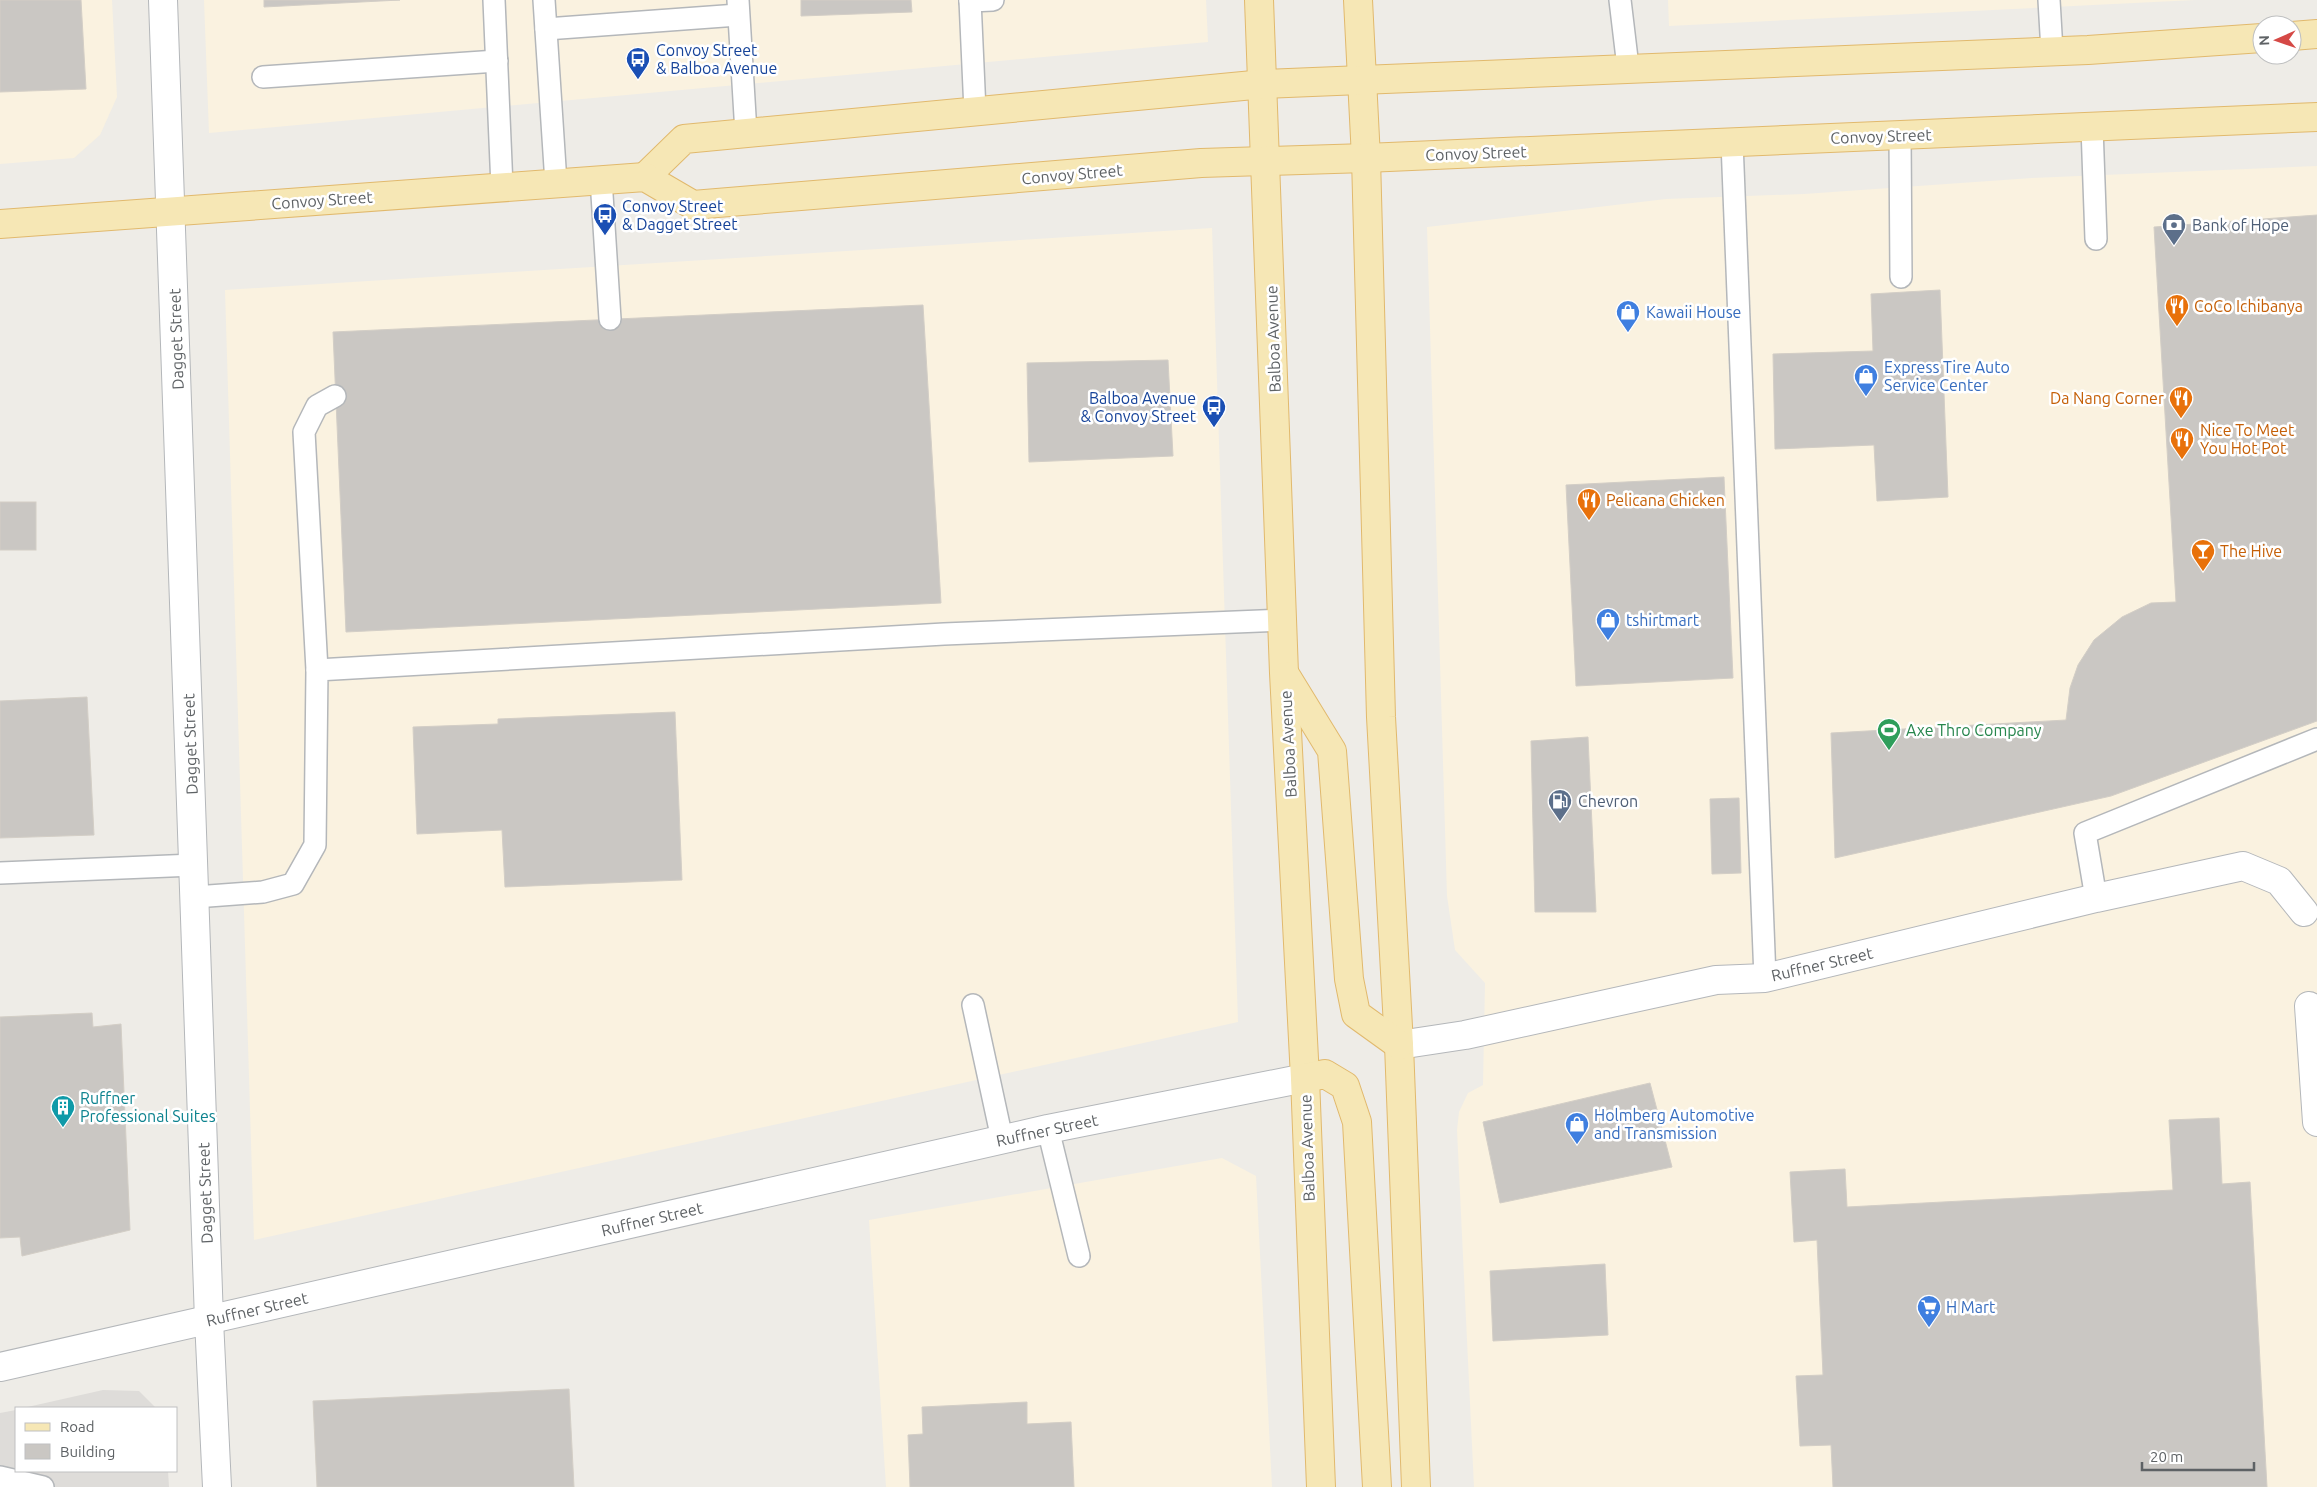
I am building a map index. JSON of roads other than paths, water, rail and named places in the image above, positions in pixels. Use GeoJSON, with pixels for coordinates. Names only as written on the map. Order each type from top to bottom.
{"type":"FeatureCollection","features":[{"type":"Feature","properties":{"kind":"main road","name":"Balboa Avenue"},"geometry":{"type":"LineString","coordinates":[[1259,0],[1264,84],[1284,672],[1305,1078],[1321,1487]]}},
{"type":"Feature","properties":{"kind":"main road"},"geometry":{"type":"LineString","coordinates":[[1358,0],[1366,158],[1381,717],[1399,1046],[1416,1487]]}},
{"type":"Feature","properties":{"kind":"main road"},"geometry":{"type":"LineString","coordinates":[[2302,35],[2317,34]]}},
{"type":"Feature","properties":{"kind":"main road"},"geometry":{"type":"LineString","coordinates":[[645,177],[684,139],[1264,84],[1362,78],[2052,50],[2252,39]]}},
{"type":"Feature","properties":{"kind":"main road","name":"Convoy Street"},"geometry":{"type":"LineString","coordinates":[[0,224],[601,179],[645,177],[692,205],[1194,163],[1366,158],[2317,117]]}},
{"type":"Feature","properties":{"kind":"main road"},"geometry":{"type":"LineString","coordinates":[[1284,672],[1332,751],[1349,979],[1356,1014],[1399,1046]]}},
{"type":"Feature","properties":{"kind":"main road"},"geometry":{"type":"LineString","coordinates":[[1305,1078],[1325,1074],[1345,1086],[1357,1122],[1377,1487]]}},
{"type":"Feature","properties":{"kind":"street","name":"Dagget Street"},"geometry":{"type":"LineString","coordinates":[[164,0],[209,1320],[217,1487]]}},
{"type":"Feature","properties":{"kind":"street","name":"Ruffner Street"},"geometry":{"type":"LineString","coordinates":[[1399,1046],[1465,1035],[1716,980],[1765,978],[2096,898],[2242,866],[2279,881],[2304,912]]}},
{"type":"Feature","properties":{"kind":"street"},"geometry":{"type":"LineString","coordinates":[[2309,1006],[2316,1105]]}},
{"type":"Feature","properties":{"kind":"street","name":"Ruffner Street"},"geometry":{"type":"LineString","coordinates":[[0,1367],[1048,1128],[1305,1078]]}},
{"type":"Feature","properties":{"kind":"lane"},"geometry":{"type":"LineString","coordinates":[[494,0],[502,187]]}},
{"type":"Feature","properties":{"kind":"lane"},"geometry":{"type":"LineString","coordinates":[[544,0],[556,183]]}},
{"type":"Feature","properties":{"kind":"lane"},"geometry":{"type":"LineString","coordinates":[[975,111],[970,1],[993,0]]}},
{"type":"Feature","properties":{"kind":"lane"},"geometry":{"type":"LineString","coordinates":[[1620,0],[1628,67]]}},
{"type":"Feature","properties":{"kind":"lane"},"geometry":{"type":"LineString","coordinates":[[2049,0],[2052,50]]}},
{"type":"Feature","properties":{"kind":"lane"},"geometry":{"type":"LineString","coordinates":[[546,28],[738,8],[746,133]]}},
{"type":"Feature","properties":{"kind":"lane"},"geometry":{"type":"LineString","coordinates":[[263,76],[496,61]]}},
{"type":"Feature","properties":{"kind":"lane"},"geometry":{"type":"LineString","coordinates":[[2092,127],[2096,239]]}},
{"type":"Feature","properties":{"kind":"lane"},"geometry":{"type":"LineString","coordinates":[[1900,135],[1901,277]]}},
{"type":"Feature","properties":{"kind":"lane"},"geometry":{"type":"LineString","coordinates":[[1732,142],[1765,978]]}},
{"type":"Feature","properties":{"kind":"lane"},"geometry":{"type":"LineString","coordinates":[[601,179],[610,319]]}},
{"type":"Feature","properties":{"kind":"lane"},"geometry":{"type":"LineString","coordinates":[[195,897],[263,892],[293,884],[315,845],[317,670],[304,432],[317,406],[336,396]]}},
{"type":"Feature","properties":{"kind":"lane"},"geometry":{"type":"LineString","coordinates":[[317,670],[924,635],[1282,620]]}},
{"type":"Feature","properties":{"kind":"lane"},"geometry":{"type":"LineString","coordinates":[[2096,898],[2086,833],[2317,739]]}},
{"type":"Feature","properties":{"kind":"lane"},"geometry":{"type":"LineString","coordinates":[[0,873],[194,865]]}},
{"type":"Feature","properties":{"kind":"lane"},"geometry":{"type":"LineString","coordinates":[[973,1005],[1002,1139]]}},
{"type":"Feature","properties":{"kind":"lane"},"geometry":{"type":"LineString","coordinates":[[1048,1128],[1079,1256]]}},
{"type":"Feature","properties":{"kind":"lane"},"geometry":{"type":"LineString","coordinates":[[0,1477],[43,1487]]}},
{"type":"Feature","properties":{"kind":"place","name":"Convoy Street & Balboa Avenue"},"geometry":{"type":"Point","coordinates":[638,80]}},
{"type":"Feature","properties":{"kind":"place","name":"Convoy Street & Dagget Street"},"geometry":{"type":"Point","coordinates":[605,236]}},
{"type":"Feature","properties":{"kind":"place","name":"Bank of Hope"},"geometry":{"type":"Point","coordinates":[2174,246]}},
{"type":"Feature","properties":{"kind":"place","name":"CoCo Ichibanya"},"geometry":{"type":"Point","coordinates":[2177,327]}},
{"type":"Feature","properties":{"kind":"place","name":"Kawaii House"},"geometry":{"type":"Point","coordinates":[1628,333]}},
{"type":"Feature","properties":{"kind":"place","name":"Express Tire Auto Service Center"},"geometry":{"type":"Point","coordinates":[1866,397]}},
{"type":"Feature","properties":{"kind":"place","name":"Da Nang Corner"},"geometry":{"type":"Point","coordinates":[2181,419]}},
{"type":"Feature","properties":{"kind":"place","name":"Balboa Avenue & Convoy Street"},"geometry":{"type":"Point","coordinates":[1214,428]}},
{"type":"Feature","properties":{"kind":"place","name":"Nice To Meet You Hot Pot"},"geometry":{"type":"Point","coordinates":[2182,460]}},
{"type":"Feature","properties":{"kind":"place","name":"Pelicana Chicken"},"geometry":{"type":"Point","coordinates":[1589,521]}},
{"type":"Feature","properties":{"kind":"place","name":"The Hive"},"geometry":{"type":"Point","coordinates":[2203,572]}},
{"type":"Feature","properties":{"kind":"place","name":"tshirtmart"},"geometry":{"type":"Point","coordinates":[1608,641]}},
{"type":"Feature","properties":{"kind":"place","name":"Axe Thro Company"},"geometry":{"type":"Point","coordinates":[1889,751]}},
{"type":"Feature","properties":{"kind":"place","name":"Chevron"},"geometry":{"type":"Point","coordinates":[1560,822]}},
{"type":"Feature","properties":{"kind":"place","name":"Ruffner Professional Suites"},"geometry":{"type":"Point","coordinates":[63,1128]}},
{"type":"Feature","properties":{"kind":"place","name":"Holmberg Automotive and Transmission"},"geometry":{"type":"Point","coordinates":[1577,1145]}},
{"type":"Feature","properties":{"kind":"place","name":"H Mart"},"geometry":{"type":"Point","coordinates":[1929,1328]}}]}
